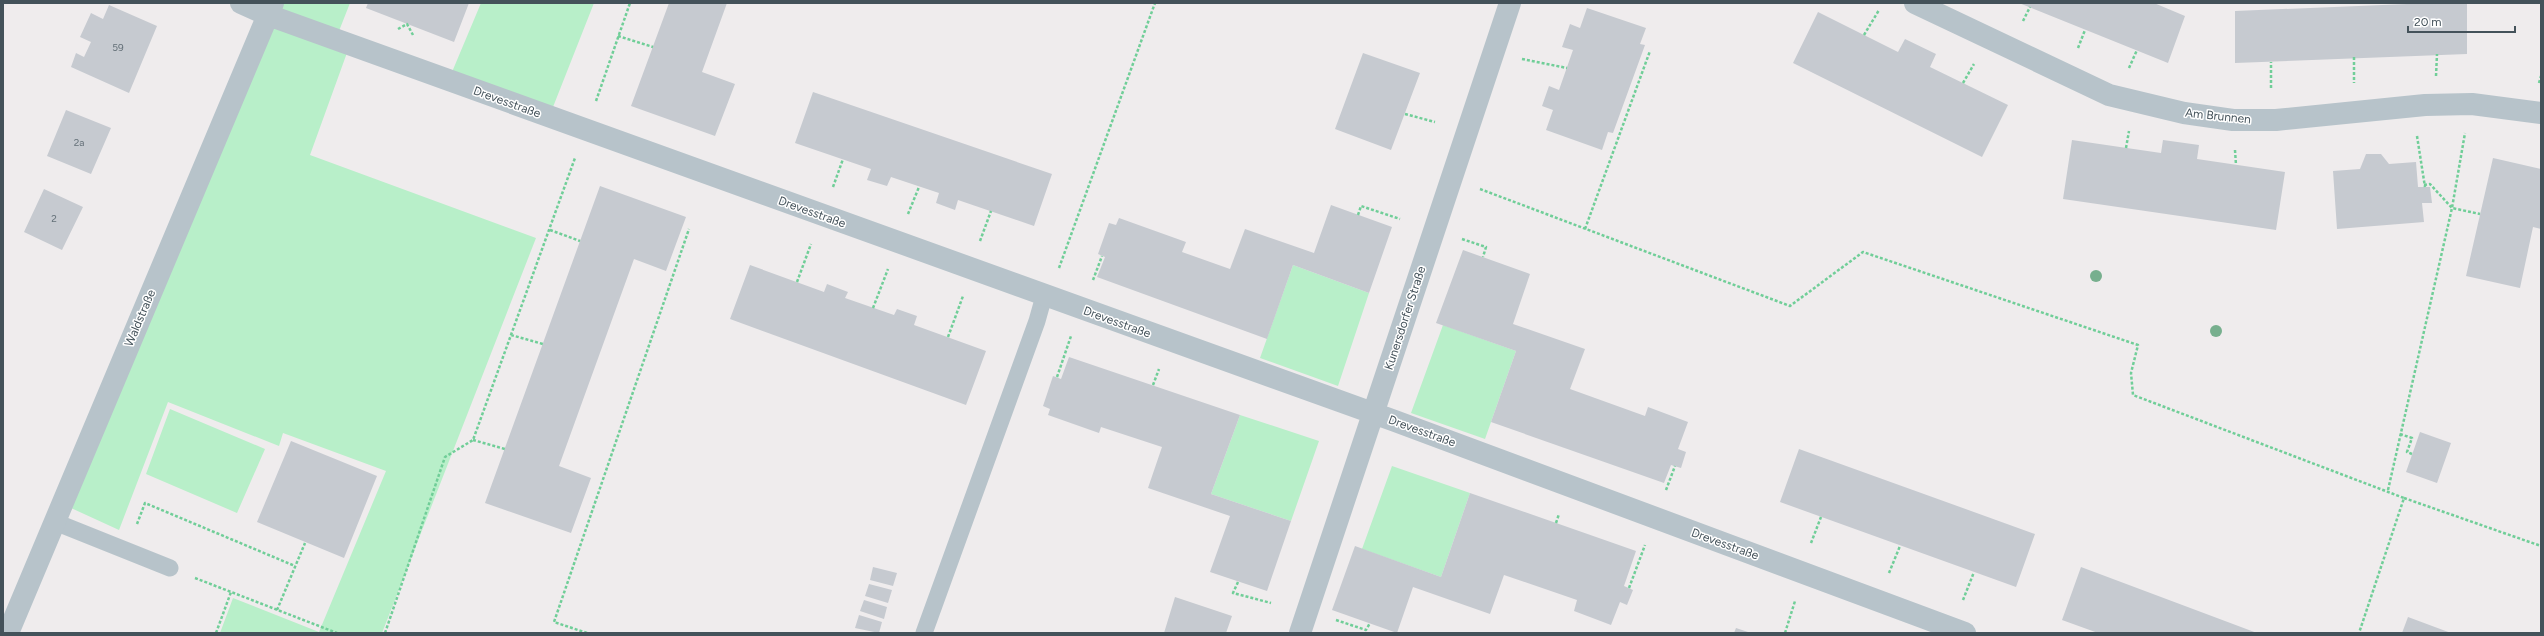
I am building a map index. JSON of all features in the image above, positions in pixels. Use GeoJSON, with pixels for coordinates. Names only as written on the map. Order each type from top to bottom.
{"type":"FeatureCollection","features":[{"type":"Feature","properties":{"kind":"street","name":"Drevesstraße"},"geometry":{"type":"LineString","coordinates":[[241,3],[270,9],[585,131],[1373,414],[1965,633]]}},
{"type":"Feature","properties":{"kind":"street","name":"Kunersdorfer Straße"},"geometry":{"type":"LineString","coordinates":[[1300,633],[1510,3]]}},
{"type":"Feature","properties":{"kind":"street","name":"Am Brunnen"},"geometry":{"type":"LineString","coordinates":[[1915,3],[2109,95],[2184,114],[2232,120],[2276,120],[2425,105],[2472,104],[2541,113]]}},
{"type":"Feature","properties":{"kind":"street","name":"Waldstraße"},"geometry":{"type":"LineString","coordinates":[[8,633],[270,9]]}},
{"type":"Feature","properties":{"kind":"lane"},"geometry":{"type":"LineString","coordinates":[[924,633],[1037,321],[1044,296]]}},
{"type":"Feature","properties":{"kind":"lane"},"geometry":{"type":"LineString","coordinates":[[55,522],[170,568]]}},
{"type":"Feature","properties":{"kind":"path"},"geometry":{"type":"LineString","coordinates":[[385,633],[445,457],[473,440],[475,435],[550,230],[630,3]]}},
{"type":"Feature","properties":{"kind":"path"},"geometry":{"type":"LineString","coordinates":[[1056,276],[1155,3]]}},
{"type":"Feature","properties":{"kind":"path"},"geometry":{"type":"LineString","coordinates":[[2020,26],[2030,7]]}},
{"type":"Feature","properties":{"kind":"path"},"geometry":{"type":"LineString","coordinates":[[1864,35],[1879,10]]}},
{"type":"Feature","properties":{"kind":"path"},"geometry":{"type":"LineString","coordinates":[[2077,51],[2085,30]]}},
{"type":"Feature","properties":{"kind":"path"},"geometry":{"type":"LineString","coordinates":[[618,36],[653,47]]}},
{"type":"Feature","properties":{"kind":"path"},"geometry":{"type":"LineString","coordinates":[[2127,72],[2137,50]]}},
{"type":"Feature","properties":{"kind":"path"},"geometry":{"type":"LineString","coordinates":[[1585,229],[1650,51]]}},
{"type":"Feature","properties":{"kind":"path"},"geometry":{"type":"LineString","coordinates":[[2436,81],[2437,54]]}},
{"type":"Feature","properties":{"kind":"path"},"geometry":{"type":"LineString","coordinates":[[2354,58],[2354,86]]}},
{"type":"Feature","properties":{"kind":"path"},"geometry":{"type":"LineString","coordinates":[[1521,59],[1567,68]]}},
{"type":"Feature","properties":{"kind":"path"},"geometry":{"type":"LineString","coordinates":[[1963,83],[1976,61]]}},
{"type":"Feature","properties":{"kind":"path"},"geometry":{"type":"LineString","coordinates":[[2271,62],[2271,88]]}},
{"type":"Feature","properties":{"kind":"path"},"geometry":{"type":"LineString","coordinates":[[1405,114],[1435,122]]}},
{"type":"Feature","properties":{"kind":"path"},"geometry":{"type":"LineString","coordinates":[[2126,148],[2130,129]]}},
{"type":"Feature","properties":{"kind":"path"},"geometry":{"type":"LineString","coordinates":[[2416,132],[2424,186],[2430,184],[2452,208],[2480,214]]}},
{"type":"Feature","properties":{"kind":"path"},"geometry":{"type":"LineString","coordinates":[[2388,490],[2452,208],[2466,132]]}},
{"type":"Feature","properties":{"kind":"path"},"geometry":{"type":"LineString","coordinates":[[830,193],[843,159]]}},
{"type":"Feature","properties":{"kind":"path"},"geometry":{"type":"LineString","coordinates":[[906,221],[919,187]]}},
{"type":"Feature","properties":{"kind":"path"},"geometry":{"type":"LineString","coordinates":[[1476,188],[1790,306],[1863,252],[2138,345],[2131,373],[2133,395],[2388,490],[2404,498],[2541,546]]}},
{"type":"Feature","properties":{"kind":"path"},"geometry":{"type":"LineString","coordinates":[[1358,215],[1361,206],[1400,219]]}},
{"type":"Feature","properties":{"kind":"path"},"geometry":{"type":"LineString","coordinates":[[978,247],[991,211]]}},
{"type":"Feature","properties":{"kind":"path"},"geometry":{"type":"LineString","coordinates":[[587,633],[554,622],[689,229]]}},
{"type":"Feature","properties":{"kind":"path"},"geometry":{"type":"LineString","coordinates":[[550,230],[580,240]]}},
{"type":"Feature","properties":{"kind":"path"},"geometry":{"type":"LineString","coordinates":[[797,282],[813,238]]}},
{"type":"Feature","properties":{"kind":"path"},"geometry":{"type":"LineString","coordinates":[[1459,238],[1486,247],[1483,257]]}},
{"type":"Feature","properties":{"kind":"path"},"geometry":{"type":"LineString","coordinates":[[1092,282],[1102,256]]}},
{"type":"Feature","properties":{"kind":"path"},"geometry":{"type":"LineString","coordinates":[[873,308],[889,266]]}},
{"type":"Feature","properties":{"kind":"path"},"geometry":{"type":"LineString","coordinates":[[948,337],[964,294]]}},
{"type":"Feature","properties":{"kind":"path"},"geometry":{"type":"LineString","coordinates":[[1057,377],[1072,334]]}},
{"type":"Feature","properties":{"kind":"path"},"geometry":{"type":"LineString","coordinates":[[511,335],[543,344]]}},
{"type":"Feature","properties":{"kind":"path"},"geometry":{"type":"LineString","coordinates":[[1153,385],[1160,366]]}},
{"type":"Feature","properties":{"kind":"path"},"geometry":{"type":"LineString","coordinates":[[2400,434],[2412,438],[2407,452],[2412,454]]}},
{"type":"Feature","properties":{"kind":"path"},"geometry":{"type":"LineString","coordinates":[[473,440],[505,449]]}},
{"type":"Feature","properties":{"kind":"path"},"geometry":{"type":"LineString","coordinates":[[1664,493],[1676,466]]}},
{"type":"Feature","properties":{"kind":"path"},"geometry":{"type":"LineString","coordinates":[[2359,633],[2404,498]]}},
{"type":"Feature","properties":{"kind":"path"},"geometry":{"type":"LineString","coordinates":[[127,551],[145,503],[295,566]]}},
{"type":"Feature","properties":{"kind":"path"},"geometry":{"type":"LineString","coordinates":[[1556,523],[1559,513]]}},
{"type":"Feature","properties":{"kind":"path"},"geometry":{"type":"LineString","coordinates":[[1810,546],[1821,517]]}},
{"type":"Feature","properties":{"kind":"path"},"geometry":{"type":"LineString","coordinates":[[278,610],[305,543]]}},
{"type":"Feature","properties":{"kind":"path"},"geometry":{"type":"LineString","coordinates":[[1629,588],[1646,544]]}},
{"type":"Feature","properties":{"kind":"path"},"geometry":{"type":"LineString","coordinates":[[1888,574],[1900,546]]}},
{"type":"Feature","properties":{"kind":"path"},"geometry":{"type":"LineString","coordinates":[[170,568],[337,633]]}},
{"type":"Feature","properties":{"kind":"path"},"geometry":{"type":"LineString","coordinates":[[1963,601],[1974,572]]}},
{"type":"Feature","properties":{"kind":"path"},"geometry":{"type":"LineString","coordinates":[[1238,582],[1234,593],[1271,603]]}},
{"type":"Feature","properties":{"kind":"path"},"geometry":{"type":"LineString","coordinates":[[216,633],[231,592]]}},
{"type":"Feature","properties":{"kind":"path"},"geometry":{"type":"LineString","coordinates":[[1785,633],[1796,600]]}},
{"type":"Feature","properties":{"kind":"path"},"geometry":{"type":"LineString","coordinates":[[1329,617],[1366,630],[1370,623]]}},
{"type":"Feature","properties":{"kind":"green space"},"geometry":{"type":"Polygon","coordinates":[[[276,3],[350,3],[339,31],[274,9],[276,3]]]}},
{"type":"Feature","properties":{"kind":"green space"},"geometry":{"type":"Polygon","coordinates":[[[481,3],[594,3],[553,107],[452,72],[481,3]]]}},
{"type":"Feature","properties":{"kind":"green space"},"geometry":{"type":"Polygon","coordinates":[[[268,21],[348,50],[310,155],[536,238],[382,633],[220,633],[233,598],[319,632],[386,471],[283,433],[279,446],[168,402],[119,530],[71,508],[268,21]]]}},
{"type":"Feature","properties":{"kind":"green space"},"geometry":{"type":"Polygon","coordinates":[[[1293,265],[1369,293],[1338,386],[1260,358],[1293,265]]]}},
{"type":"Feature","properties":{"kind":"green space"},"geometry":{"type":"Polygon","coordinates":[[[1443,325],[1516,351],[1485,439],[1411,413],[1443,325]]]}},
{"type":"Feature","properties":{"kind":"green space"},"geometry":{"type":"Polygon","coordinates":[[[170,409],[265,449],[237,513],[146,474],[170,409]]]}},
{"type":"Feature","properties":{"kind":"green space"},"geometry":{"type":"Polygon","coordinates":[[[1240,415],[1319,441],[1291,521],[1211,494],[1240,415]]]}},
{"type":"Feature","properties":{"kind":"green space"},"geometry":{"type":"Polygon","coordinates":[[[1392,466],[1470,493],[1441,577],[1362,549],[1392,466]]]}},
{"type":"Feature","properties":{"kind":"building"},"geometry":{"type":"Polygon","coordinates":[[[368,3],[469,3],[454,42],[366,8],[368,3]]]}},
{"type":"Feature","properties":{"kind":"building"},"geometry":{"type":"Polygon","coordinates":[[[669,3],[727,3],[702,72],[735,84],[715,136],[631,106],[669,3]]]}},
{"type":"Feature","properties":{"kind":"building"},"geometry":{"type":"Polygon","coordinates":[[[2019,3],[2154,3],[2185,16],[2168,63],[2019,3]]]}},
{"type":"Feature","properties":{"kind":"building"},"geometry":{"type":"Polygon","coordinates":[[[2431,3],[2467,3],[2467,54],[2235,63],[2235,11],[2431,3]]]}},
{"type":"Feature","properties":{"kind":"building"},"geometry":{"type":"Polygon","coordinates":[[[109,5],[157,26],[129,93],[71,67],[76,53],[84,57],[91,42],[80,37],[91,13],[103,19],[109,5]]]}},
{"type":"Feature","properties":{"kind":"building"},"geometry":{"type":"Polygon","coordinates":[[[1587,8],[1646,28],[1640,44],[1645,45],[1613,133],[1608,132],[1602,150],[1546,130],[1553,110],[1542,106],[1549,86],[1559,90],[1573,50],[1562,47],[1570,24],[1580,28],[1587,8]]]}},
{"type":"Feature","properties":{"kind":"building"},"geometry":{"type":"Polygon","coordinates":[[[1818,12],[1898,52],[1905,39],[1936,54],[1930,67],[2008,105],[1982,157],[1793,63],[1818,12]]]}},
{"type":"Feature","properties":{"kind":"building"},"geometry":{"type":"Polygon","coordinates":[[[1363,53],[1420,73],[1391,150],[1335,129],[1363,53]]]}},
{"type":"Feature","properties":{"kind":"building"},"geometry":{"type":"Polygon","coordinates":[[[813,92],[1052,174],[1034,226],[958,200],[955,210],[936,203],[939,193],[891,177],[887,186],[867,180],[871,169],[795,143],[813,92]]]}},
{"type":"Feature","properties":{"kind":"building"},"geometry":{"type":"Polygon","coordinates":[[[66,110],[111,128],[91,174],[47,156],[66,110]]]}},
{"type":"Feature","properties":{"kind":"building"},"geometry":{"type":"Polygon","coordinates":[[[2072,140],[2161,153],[2163,140],[2199,145],[2197,159],[2285,172],[2276,230],[2063,199],[2072,140]]]}},
{"type":"Feature","properties":{"kind":"building"},"geometry":{"type":"Polygon","coordinates":[[[2366,154],[2381,154],[2389,164],[2416,162],[2418,187],[2430,187],[2432,203],[2422,203],[2424,222],[2337,229],[2333,171],[2360,169],[2366,154]]]}},
{"type":"Feature","properties":{"kind":"building"},"geometry":{"type":"Polygon","coordinates":[[[2493,158],[2541,169],[2541,229],[2533,227],[2520,288],[2466,276],[2493,158]]]}},
{"type":"Feature","properties":{"kind":"building"},"geometry":{"type":"Polygon","coordinates":[[[600,186],[686,217],[666,271],[634,259],[559,466],[591,478],[571,533],[485,503],[600,186]]]}},
{"type":"Feature","properties":{"kind":"building"},"geometry":{"type":"Polygon","coordinates":[[[44,189],[83,207],[62,250],[24,232],[44,189]]]}},
{"type":"Feature","properties":{"kind":"building"},"geometry":{"type":"Polygon","coordinates":[[[1331,205],[1392,227],[1369,293],[1293,265],[1267,339],[1097,277],[1105,257],[1098,254],[1109,223],[1116,225],[1119,218],[1186,242],[1182,252],[1230,269],[1245,229],[1314,253],[1331,205]]]}},
{"type":"Feature","properties":{"kind":"building"},"geometry":{"type":"Polygon","coordinates":[[[1463,250],[1530,274],[1513,324],[1585,349],[1570,389],[1645,416],[1648,407],[1688,422],[1678,449],[1686,452],[1681,468],[1671,465],[1664,483],[1491,422],[1516,351],[1436,323],[1463,250]]]}},
{"type":"Feature","properties":{"kind":"building"},"geometry":{"type":"Polygon","coordinates":[[[750,265],[824,292],[827,284],[848,292],[845,298],[894,315],[897,309],[917,316],[914,325],[986,351],[966,405],[730,319],[750,265]]]}},
{"type":"Feature","properties":{"kind":"building"},"geometry":{"type":"Polygon","coordinates":[[[1069,357],[1240,415],[1211,494],[1291,521],[1267,591],[1210,572],[1230,516],[1148,488],[1162,447],[1101,427],[1099,433],[1048,415],[1050,409],[1043,406],[1053,376],[1061,379],[1069,357]]]}},
{"type":"Feature","properties":{"kind":"building"},"geometry":{"type":"Polygon","coordinates":[[[2420,432],[2451,443],[2437,483],[2406,472],[2420,432]]]}},
{"type":"Feature","properties":{"kind":"building"},"geometry":{"type":"Polygon","coordinates":[[[291,441],[377,476],[344,558],[257,522],[291,441]]]}},
{"type":"Feature","properties":{"kind":"building"},"geometry":{"type":"Polygon","coordinates":[[[1799,449],[2035,534],[2016,587],[1780,502],[1799,449]]]}},
{"type":"Feature","properties":{"kind":"building"},"geometry":{"type":"Polygon","coordinates":[[[1470,493],[1636,551],[1624,586],[1633,590],[1627,605],[1620,602],[1611,625],[1574,611],[1577,600],[1504,575],[1490,614],[1413,587],[1397,633],[1332,610],[1355,546],[1441,577],[1470,493]]]}},
{"type":"Feature","properties":{"kind":"building"},"geometry":{"type":"Polygon","coordinates":[[[873,567],[897,573],[893,586],[870,580],[873,567]]]}},
{"type":"Feature","properties":{"kind":"building"},"geometry":{"type":"Polygon","coordinates":[[[2081,567],[2257,633],[2098,633],[2062,620],[2081,567]]]}},
{"type":"Feature","properties":{"kind":"building"},"geometry":{"type":"Polygon","coordinates":[[[869,584],[892,590],[888,603],[865,596],[869,584]]]}},
{"type":"Feature","properties":{"kind":"building"},"geometry":{"type":"Polygon","coordinates":[[[1175,597],[1232,616],[1226,633],[1164,633],[1175,597]]]}},
{"type":"Feature","properties":{"kind":"building"},"geometry":{"type":"Polygon","coordinates":[[[864,600],[887,607],[884,619],[860,611],[864,600]]]}},
{"type":"Feature","properties":{"kind":"building"},"geometry":{"type":"Polygon","coordinates":[[[859,615],[882,622],[879,633],[855,628],[859,615]]]}},
{"type":"Feature","properties":{"kind":"building"},"geometry":{"type":"Polygon","coordinates":[[[2408,617],[2451,633],[2402,633],[2408,617]]]}},
{"type":"Feature","properties":{"kind":"building"},"geometry":{"type":"Polygon","coordinates":[[[1736,628],[1751,633],[1734,633],[1736,628]]]}}]}
